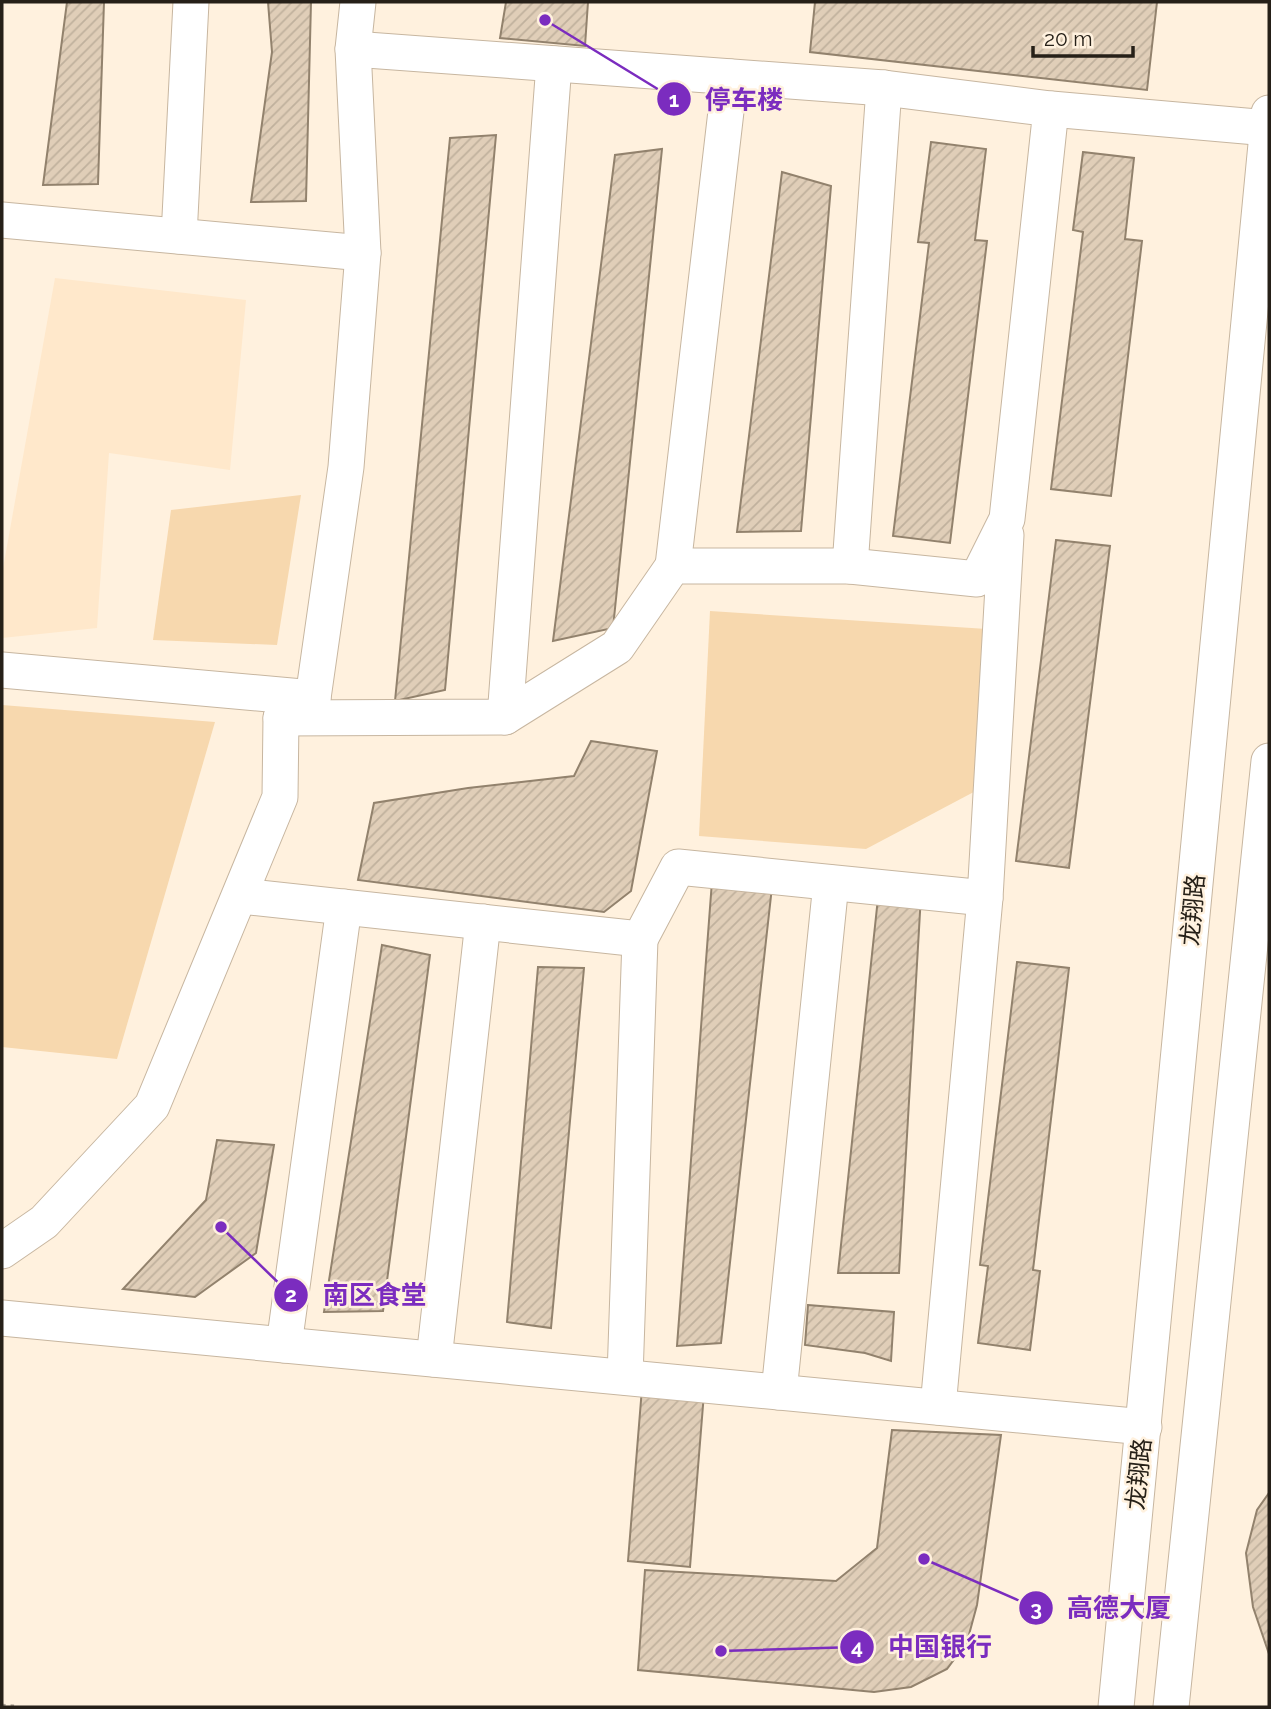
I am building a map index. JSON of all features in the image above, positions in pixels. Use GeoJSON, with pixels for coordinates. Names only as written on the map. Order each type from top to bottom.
{"type":"FeatureCollection","features":[{"type":"Feature","properties":{"kind":"street"},"geometry":{"type":"LineString","coordinates":[[179,236],[191,2]]}},
{"type":"Feature","properties":{"kind":"street"},"geometry":{"type":"LineString","coordinates":[[281,718],[313,698],[346,467],[363,253],[353,49],[358,2]]}},
{"type":"Feature","properties":{"kind":"street"},"geometry":{"type":"LineString","coordinates":[[353,49],[884,88],[1052,109],[1268,120]]}},
{"type":"Feature","properties":{"kind":"street"},"geometry":{"type":"LineString","coordinates":[[505,717],[554,64]]}},
{"type":"Feature","properties":{"kind":"street"},"geometry":{"type":"LineString","coordinates":[[281,718],[505,717],[617,647],[673,566],[730,77]]}},
{"type":"Feature","properties":{"kind":"street"},"geometry":{"type":"LineString","coordinates":[[850,566],[884,88]]}},
{"type":"Feature","properties":{"kind":"street"},"geometry":{"type":"LineString","coordinates":[[938,1407],[985,898],[1007,519],[1052,109]]}},
{"type":"Feature","properties":{"kind":"street","name":"龙翔路"},"geometry":{"type":"LineString","coordinates":[[1116,1707],[1268,120]]}},
{"type":"Feature","properties":{"kind":"street"},"geometry":{"type":"LineString","coordinates":[[2,220],[363,253]]}},
{"type":"Feature","properties":{"kind":"street"},"geometry":{"type":"LineString","coordinates":[[673,566],[850,566],[977,579],[1007,519]]}},
{"type":"Feature","properties":{"kind":"street"},"geometry":{"type":"LineString","coordinates":[[2,670],[313,698]]}},
{"type":"Feature","properties":{"kind":"street"},"geometry":{"type":"LineString","coordinates":[[2,1251],[44,1222],[152,1106],[280,797],[281,718]]}},
{"type":"Feature","properties":{"kind":"street"},"geometry":{"type":"LineString","coordinates":[[1171,1707],[1269,761]]}},
{"type":"Feature","properties":{"kind":"street"},"geometry":{"type":"LineString","coordinates":[[625,1377],[640,939],[678,867],[985,898]]}},
{"type":"Feature","properties":{"kind":"street"},"geometry":{"type":"LineString","coordinates":[[779,1392],[831,883]]}},
{"type":"Feature","properties":{"kind":"street"},"geometry":{"type":"LineString","coordinates":[[240,896],[640,939]]}},
{"type":"Feature","properties":{"kind":"street"},"geometry":{"type":"LineString","coordinates":[[284,1345],[344,907]]}},
{"type":"Feature","properties":{"kind":"street"},"geometry":{"type":"LineString","coordinates":[[434,1359],[483,922]]}},
{"type":"Feature","properties":{"kind":"street"},"geometry":{"type":"LineString","coordinates":[[2,1318],[1144,1427]]}},
{"type":"Feature","properties":{"kind":"path"},"geometry":{"type":"LineString","coordinates":[[2,1706],[16,1707]]}},
{"type":"Feature","properties":{"kind":"shaded area"},"geometry":{"type":"Polygon","coordinates":[[[55,278],[246,300],[230,470],[109,453],[97,628],[2,638],[2,574],[55,278]]]}},
{"type":"Feature","properties":{"kind":"shaded area"},"geometry":{"type":"Polygon","coordinates":[[[301,495],[277,645],[153,640],[171,510],[301,495]]]}},
{"type":"Feature","properties":{"kind":"shaded area"},"geometry":{"type":"Polygon","coordinates":[[[710,611],[1018,631],[1004,776],[866,849],[699,836],[710,611]]]}},
{"type":"Feature","properties":{"kind":"shaded area"},"geometry":{"type":"Polygon","coordinates":[[[2,705],[215,722],[117,1059],[2,1047],[2,705]]]}},
{"type":"Feature","properties":{"kind":"building"},"geometry":{"type":"Polygon","coordinates":[[[67,2],[104,2],[98,184],[43,185],[67,2]]]}},
{"type":"Feature","properties":{"kind":"building"},"geometry":{"type":"Polygon","coordinates":[[[268,2],[311,2],[306,201],[251,202],[272,52],[268,2]]]}},
{"type":"Feature","properties":{"kind":"building"},"geometry":{"type":"Polygon","coordinates":[[[506,2],[588,2],[585,46],[500,38],[506,2]]]}},
{"type":"Feature","properties":{"kind":"building"},"geometry":{"type":"Polygon","coordinates":[[[815,2],[1157,2],[1147,90],[810,52],[815,2]]]}},
{"type":"Feature","properties":{"kind":"building"},"geometry":{"type":"Polygon","coordinates":[[[496,135],[445,690],[395,701],[450,138],[496,135]]]}},
{"type":"Feature","properties":{"kind":"building"},"geometry":{"type":"Polygon","coordinates":[[[931,142],[986,149],[975,240],[987,241],[950,543],[893,536],[929,243],[918,242],[931,142]]]}},
{"type":"Feature","properties":{"kind":"building"},"geometry":{"type":"Polygon","coordinates":[[[662,149],[613,628],[553,641],[615,155],[662,149]]]}},
{"type":"Feature","properties":{"kind":"building"},"geometry":{"type":"Polygon","coordinates":[[[1083,152],[1134,158],[1125,239],[1142,241],[1111,496],[1051,489],[1083,232],[1073,230],[1083,152]]]}},
{"type":"Feature","properties":{"kind":"building"},"geometry":{"type":"Polygon","coordinates":[[[782,172],[831,186],[801,531],[737,532],[782,172]]]}},
{"type":"Feature","properties":{"kind":"building"},"geometry":{"type":"Polygon","coordinates":[[[1056,540],[1110,546],[1069,868],[1016,861],[1056,540]]]}},
{"type":"Feature","properties":{"kind":"building"},"geometry":{"type":"Polygon","coordinates":[[[591,741],[657,751],[631,891],[604,912],[358,880],[374,803],[468,788],[574,776],[591,741]]]}},
{"type":"Feature","properties":{"kind":"building"},"geometry":{"type":"Polygon","coordinates":[[[712,881],[772,887],[721,1343],[677,1346],[712,881]]]}},
{"type":"Feature","properties":{"kind":"building"},"geometry":{"type":"Polygon","coordinates":[[[921,895],[899,1273],[838,1273],[878,898],[921,895]]]}},
{"type":"Feature","properties":{"kind":"building"},"geometry":{"type":"Polygon","coordinates":[[[382,945],[430,955],[383,1311],[324,1312],[382,945]]]}},
{"type":"Feature","properties":{"kind":"building"},"geometry":{"type":"Polygon","coordinates":[[[1017,962],[1069,968],[1033,1270],[1040,1271],[1030,1350],[978,1343],[988,1266],[980,1265],[1017,962]]]}},
{"type":"Feature","properties":{"kind":"building"},"geometry":{"type":"Polygon","coordinates":[[[538,967],[584,968],[551,1328],[507,1322],[538,967]]]}},
{"type":"Feature","properties":{"kind":"building"},"geometry":{"type":"Polygon","coordinates":[[[217,1140],[274,1145],[256,1253],[195,1297],[123,1289],[206,1200],[217,1140]]]}},
{"type":"Feature","properties":{"kind":"building"},"geometry":{"type":"Polygon","coordinates":[[[808,1305],[894,1312],[891,1361],[865,1353],[805,1345],[808,1305]]]}},
{"type":"Feature","properties":{"kind":"building"},"geometry":{"type":"Polygon","coordinates":[[[642,1388],[704,1393],[690,1567],[628,1561],[642,1388]]]}},
{"type":"Feature","properties":{"kind":"building"},"geometry":{"type":"Polygon","coordinates":[[[892,1430],[1001,1435],[977,1605],[967,1642],[947,1669],[911,1687],[874,1692],[638,1670],[645,1570],[836,1581],[877,1548],[892,1430]]]}},
{"type":"Feature","properties":{"kind":"building"},"geometry":{"type":"Polygon","coordinates":[[[1269,1493],[1269,1654],[1253,1607],[1246,1553],[1257,1510],[1269,1493]]]}},
{"type":"Feature","properties":{"kind":"place","name":"停车楼"},"geometry":{"type":"Point","coordinates":[545,20]}},
{"type":"Feature","properties":{"kind":"place","name":"南区食堂"},"geometry":{"type":"Point","coordinates":[221,1227]}},
{"type":"Feature","properties":{"kind":"place","name":"高德大厦"},"geometry":{"type":"Point","coordinates":[924,1559]}},
{"type":"Feature","properties":{"kind":"place","name":"中国银行"},"geometry":{"type":"Point","coordinates":[721,1651]}}]}
